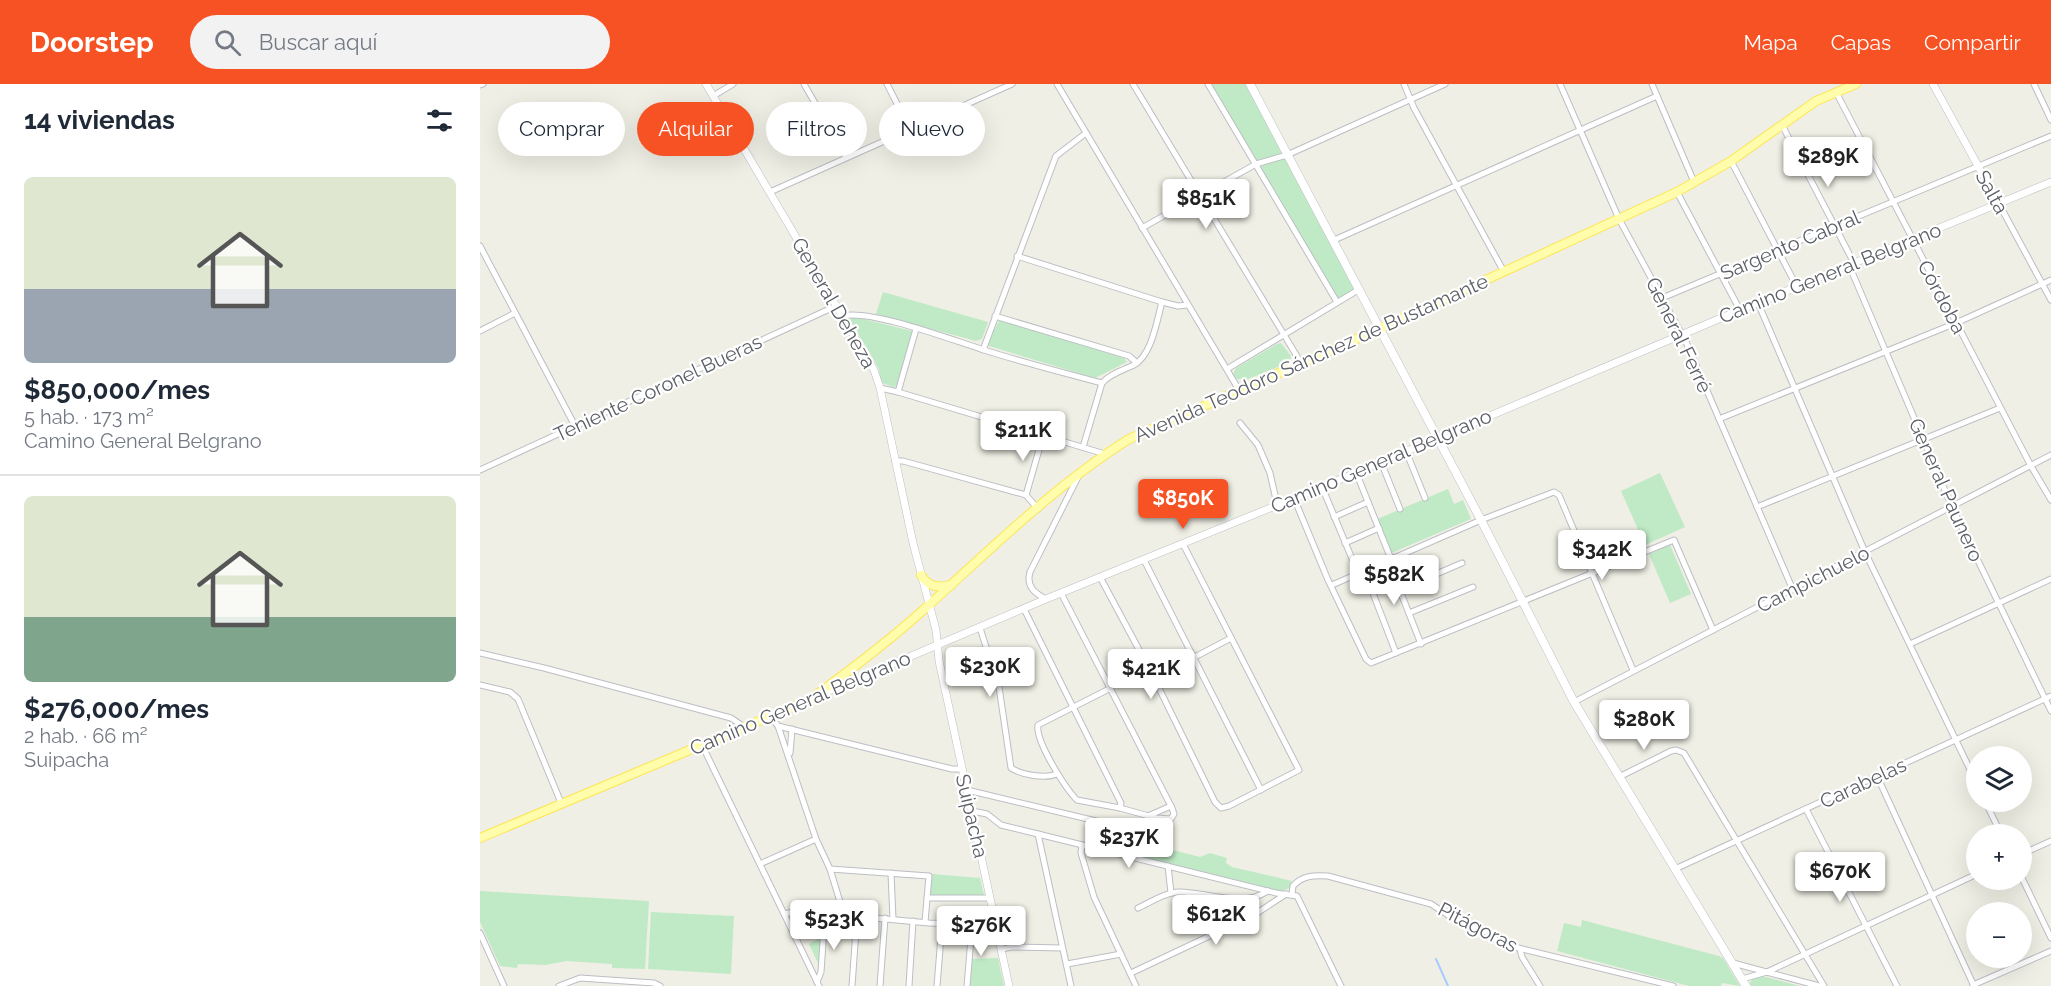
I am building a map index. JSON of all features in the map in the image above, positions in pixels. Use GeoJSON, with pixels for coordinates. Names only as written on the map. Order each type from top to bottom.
{"type":"FeatureCollection","features":[{"type":"Feature","properties":{"kind":"main road"},"geometry":{"type":"LineString","coordinates":[[1250,84],[1481,520],[1574,702],[1744,982]]}},
{"type":"Feature","properties":{"kind":"main road","name":"Avenida Teodoro Sánchez de Bustamante"},"geometry":{"type":"LineString","coordinates":[[808,700],[850,670],[929,605],[1038,508],[1105,454],[1141,432],[1379,329],[1677,192],[1731,161],[1816,101],[1856,84]]}},
{"type":"Feature","properties":{"kind":"main road"},"geometry":{"type":"LineString","coordinates":[[921,575],[925,582],[932,586],[951,585]]}},
{"type":"Feature","properties":{"kind":"main road","name":"Camino General Belgrano"},"geometry":{"type":"LineString","coordinates":[[480,838],[808,700]]}},
{"type":"Feature","properties":{"kind":"street","name":"General Deheza"},"geometry":{"type":"LineString","coordinates":[[706,84],[874,369],[938,645]]}},
{"type":"Feature","properties":{"kind":"street"},"geometry":{"type":"LineString","coordinates":[[713,96],[733,84]]}},
{"type":"Feature","properties":{"kind":"street"},"geometry":{"type":"LineString","coordinates":[[804,84],[846,158]]}},
{"type":"Feature","properties":{"kind":"street"},"geometry":{"type":"LineString","coordinates":[[887,84],[896,102]]}},
{"type":"Feature","properties":{"kind":"street"},"geometry":{"type":"LineString","coordinates":[[971,102],[1012,84]]}},
{"type":"Feature","properties":{"kind":"street"},"geometry":{"type":"LineString","coordinates":[[1057,84],[1239,390]]}},
{"type":"Feature","properties":{"kind":"street"},"geometry":{"type":"LineString","coordinates":[[1133,84],[1301,363]]}},
{"type":"Feature","properties":{"kind":"street"},"geometry":{"type":"LineString","coordinates":[[1208,84],[1337,302]]}},
{"type":"Feature","properties":{"kind":"street"},"geometry":{"type":"LineString","coordinates":[[1404,84],[1504,272]]}},
{"type":"Feature","properties":{"kind":"street"},"geometry":{"type":"LineString","coordinates":[[1142,228],[1256,164],[1287,155],[1445,84]]}},
{"type":"Feature","properties":{"kind":"street","name":"General Ferré"},"geometry":{"type":"LineString","coordinates":[[1560,84],[1619,219],[1682,335],[1793,590]]}},
{"type":"Feature","properties":{"kind":"street"},"geometry":{"type":"LineString","coordinates":[[1652,84],[1694,182]]}},
{"type":"Feature","properties":{"kind":"street","name":"Salta"},"geometry":{"type":"LineString","coordinates":[[1933,84],[2051,300]]}},
{"type":"Feature","properties":{"kind":"street"},"geometry":{"type":"LineString","coordinates":[[2034,84],[2051,120]]}},
{"type":"Feature","properties":{"kind":"street","name":"Córdoba"},"geometry":{"type":"LineString","coordinates":[[1836,92],[2000,408],[2051,500]]}},
{"type":"Feature","properties":{"kind":"street"},"geometry":{"type":"LineString","coordinates":[[1332,241],[1581,132],[1657,96]]}},
{"type":"Feature","properties":{"kind":"street","name":"General Paunero"},"geometry":{"type":"LineString","coordinates":[[1782,125],[1835,225],[1885,352],[1952,507],[2048,697],[2051,711]]}},
{"type":"Feature","properties":{"kind":"street"},"geometry":{"type":"LineString","coordinates":[[982,350],[1056,156],[1086,133]]}},
{"type":"Feature","properties":{"kind":"street","name":"Sargento Cabral"},"geometry":{"type":"LineString","coordinates":[[1662,298],[2051,135]]}},
{"type":"Feature","properties":{"kind":"street"},"geometry":{"type":"LineString","coordinates":[[770,192],[879,143]]}},
{"type":"Feature","properties":{"kind":"street"},"geometry":{"type":"LineString","coordinates":[[1731,161],[1797,287]]}},
{"type":"Feature","properties":{"kind":"street","name":"Camino General Belgrano"},"geometry":{"type":"LineString","coordinates":[[808,700],[1061,592],[1322,487],[1740,310],[2051,182]]}},
{"type":"Feature","properties":{"kind":"street"},"geometry":{"type":"LineString","coordinates":[[1677,192],[1740,310]]}},
{"type":"Feature","properties":{"kind":"street"},"geometry":{"type":"LineString","coordinates":[[480,246],[575,426]]}},
{"type":"Feature","properties":{"kind":"street"},"geometry":{"type":"LineString","coordinates":[[1017,256],[1162,302],[1178,306],[1187,305]]}},
{"type":"Feature","properties":{"kind":"street"},"geometry":{"type":"LineString","coordinates":[[1719,419],[1956,323],[2051,280]]}},
{"type":"Feature","properties":{"kind":"street"},"geometry":{"type":"LineString","coordinates":[[1227,369],[1358,290]]}},
{"type":"Feature","properties":{"kind":"street"},"geometry":{"type":"LineString","coordinates":[[1083,447],[1101,383],[1137,363],[1147,352],[1162,302]]}},
{"type":"Feature","properties":{"kind":"street"},"geometry":{"type":"LineString","coordinates":[[1758,303],[1865,552],[1966,761]]}},
{"type":"Feature","properties":{"kind":"street","name":"Teniente Coronel Bueras"},"geometry":{"type":"LineString","coordinates":[[480,470],[836,306]]}},
{"type":"Feature","properties":{"kind":"street"},"geometry":{"type":"LineString","coordinates":[[480,331],[516,313]]}},
{"type":"Feature","properties":{"kind":"street"},"geometry":{"type":"LineString","coordinates":[[843,316],[856,314],[916,329],[1101,383]]}},
{"type":"Feature","properties":{"kind":"street"},"geometry":{"type":"LineString","coordinates":[[994,316],[1129,356],[1137,363]]}},
{"type":"Feature","properties":{"kind":"street"},"geometry":{"type":"LineString","coordinates":[[898,392],[916,329]]}},
{"type":"Feature","properties":{"kind":"street"},"geometry":{"type":"LineString","coordinates":[[880,388],[1105,454]]}},
{"type":"Feature","properties":{"kind":"street"},"geometry":{"type":"LineString","coordinates":[[1757,507],[2000,408]]}},
{"type":"Feature","properties":{"kind":"street"},"geometry":{"type":"LineString","coordinates":[[1240,423],[1258,446],[1270,474],[1277,504]]}},
{"type":"Feature","properties":{"kind":"street"},"geometry":{"type":"LineString","coordinates":[[1026,495],[1043,436]]}},
{"type":"Feature","properties":{"kind":"street"},"geometry":{"type":"LineString","coordinates":[[1406,451],[1425,498]]}},
{"type":"Feature","properties":{"kind":"street","name":"Campichuelo"},"geometry":{"type":"LineString","coordinates":[[1574,702],[2051,455]]}},
{"type":"Feature","properties":{"kind":"street"},"geometry":{"type":"LineString","coordinates":[[895,461],[903,461],[1026,495],[1038,508]]}},
{"type":"Feature","properties":{"kind":"street"},"geometry":{"type":"LineString","coordinates":[[1381,462],[1400,509]]}},
{"type":"Feature","properties":{"kind":"street"},"geometry":{"type":"LineString","coordinates":[[1356,472],[1421,644]]}},
{"type":"Feature","properties":{"kind":"street"},"geometry":{"type":"LineString","coordinates":[[1046,599],[1034,592],[1030,586],[1030,572],[1079,475]]}},
{"type":"Feature","properties":{"kind":"street"},"geometry":{"type":"LineString","coordinates":[[1322,487],[1396,654]]}},
{"type":"Feature","properties":{"kind":"street"},"geometry":{"type":"LineString","coordinates":[[1332,585],[1481,520],[1550,493],[1557,493],[1633,670]]}},
{"type":"Feature","properties":{"kind":"street"},"geometry":{"type":"LineString","coordinates":[[1294,498],[1369,662],[1375,663],[1674,540],[1713,630]]}},
{"type":"Feature","properties":{"kind":"street"},"geometry":{"type":"LineString","coordinates":[[1334,517],[1368,502]]}},
{"type":"Feature","properties":{"kind":"street"},"geometry":{"type":"LineString","coordinates":[[1346,543],[1379,528]]}},
{"type":"Feature","properties":{"kind":"street"},"geometry":{"type":"LineString","coordinates":[[1100,577],[1215,802],[1221,808],[1229,806],[1299,770],[1183,543]]}},
{"type":"Feature","properties":{"kind":"street"},"geometry":{"type":"LineString","coordinates":[[1144,560],[1262,790]]}},
{"type":"Feature","properties":{"kind":"street"},"geometry":{"type":"LineString","coordinates":[[1400,590],[1462,563]]}},
{"type":"Feature","properties":{"kind":"street"},"geometry":{"type":"LineString","coordinates":[[1910,644],[2051,579]]}},
{"type":"Feature","properties":{"kind":"street"},"geometry":{"type":"LineString","coordinates":[[1409,614],[1473,587]]}},
{"type":"Feature","properties":{"kind":"street"},"geometry":{"type":"LineString","coordinates":[[1061,592],[1111,688],[1171,806],[1174,814],[1172,819],[1081,802],[1074,798],[1057,774],[1037,728],[1042,722],[1111,688]]}},
{"type":"Feature","properties":{"kind":"street"},"geometry":{"type":"LineString","coordinates":[[1024,609],[1121,803],[1120,808]]}},
{"type":"Feature","properties":{"kind":"street"},"geometry":{"type":"LineString","coordinates":[[980,628],[999,687],[1011,768],[1015,771],[1043,776],[1057,774]]}},
{"type":"Feature","properties":{"kind":"street"},"geometry":{"type":"LineString","coordinates":[[1150,672],[1231,638]]}},
{"type":"Feature","properties":{"kind":"street","name":"Suipacha"},"geometry":{"type":"LineString","coordinates":[[938,645],[939,661],[961,769],[1010,986]]}},
{"type":"Feature","properties":{"kind":"street"},"geometry":{"type":"LineString","coordinates":[[480,653],[730,718],[744,727]]}},
{"type":"Feature","properties":{"kind":"street"},"geometry":{"type":"LineString","coordinates":[[480,685],[510,692],[518,699],[562,805]]}},
{"type":"Feature","properties":{"kind":"street","name":"Carabelas"},"geometry":{"type":"LineString","coordinates":[[1675,869],[2048,697]]}},
{"type":"Feature","properties":{"kind":"street"},"geometry":{"type":"LineString","coordinates":[[771,717],[777,726],[816,839],[830,869],[844,915]]}},
{"type":"Feature","properties":{"kind":"street"},"geometry":{"type":"LineString","coordinates":[[777,726],[952,770],[961,769]]}},
{"type":"Feature","properties":{"kind":"street"},"geometry":{"type":"LineString","coordinates":[[789,758],[792,729]]}},
{"type":"Feature","properties":{"kind":"street"},"geometry":{"type":"LineString","coordinates":[[702,745],[818,984]]}},
{"type":"Feature","properties":{"kind":"street"},"geometry":{"type":"LineString","coordinates":[[1619,777],[1671,750],[1684,753],[1824,986]]}},
{"type":"Feature","properties":{"kind":"street"},"geometry":{"type":"LineString","coordinates":[[1877,776],[1973,985],[2051,951]]}},
{"type":"Feature","properties":{"kind":"street"},"geometry":{"type":"LineString","coordinates":[[967,790],[1117,826],[1111,852]]}},
{"type":"Feature","properties":{"kind":"street"},"geometry":{"type":"LineString","coordinates":[[1148,816],[1171,806]]}},
{"type":"Feature","properties":{"kind":"street"},"geometry":{"type":"LineString","coordinates":[[1806,809],[1897,986]]}},
{"type":"Feature","properties":{"kind":"street"},"geometry":{"type":"LineString","coordinates":[[972,812],[987,814],[1001,825],[1268,891],[1297,896],[1341,986]]}},
{"type":"Feature","properties":{"kind":"street"},"geometry":{"type":"LineString","coordinates":[[1038,834],[1071,986]]}},
{"type":"Feature","properties":{"kind":"street"},"geometry":{"type":"LineString","coordinates":[[760,864],[816,839]]}},
{"type":"Feature","properties":{"kind":"street"},"geometry":{"type":"LineString","coordinates":[[2032,850],[2051,841]]}},
{"type":"Feature","properties":{"kind":"street"},"geometry":{"type":"LineString","coordinates":[[1082,845],[1081,853],[1094,897],[1136,986]]}},
{"type":"Feature","properties":{"kind":"street"},"geometry":{"type":"LineString","coordinates":[[1167,866],[1171,893]]}},
{"type":"Feature","properties":{"kind":"street"},"geometry":{"type":"LineString","coordinates":[[830,869],[929,876],[925,922]]}},
{"type":"Feature","properties":{"kind":"street"},"geometry":{"type":"LineString","coordinates":[[891,873],[893,919]]}},
{"type":"Feature","properties":{"kind":"street","name":"Pitágoras"},"geometry":{"type":"LineString","coordinates":[[1289,894],[1296,882],[1303,878],[1328,876],[1431,904],[1454,919],[1486,932],[1502,944],[1520,950],[1673,986]]}},
{"type":"Feature","properties":{"kind":"street"},"geometry":{"type":"LineString","coordinates":[[1744,982],[1966,879]]}},
{"type":"Feature","properties":{"kind":"street"},"geometry":{"type":"LineString","coordinates":[[2028,890],[2051,939]]}},
{"type":"Feature","properties":{"kind":"street"},"geometry":{"type":"LineString","coordinates":[[1138,908],[1178,892],[1245,899],[1268,891]]}},
{"type":"Feature","properties":{"kind":"street"},"geometry":{"type":"LineString","coordinates":[[1131,973],[1254,915],[1289,894]]}},
{"type":"Feature","properties":{"kind":"street"},"geometry":{"type":"LineString","coordinates":[[927,898],[990,898]]}},
{"type":"Feature","properties":{"kind":"street"},"geometry":{"type":"LineString","coordinates":[[784,914],[798,911],[942,924],[996,926]]}},
{"type":"Feature","properties":{"kind":"street"},"geometry":{"type":"LineString","coordinates":[[818,984],[821,972],[825,913]]}},
{"type":"Feature","properties":{"kind":"street"},"geometry":{"type":"LineString","coordinates":[[852,986],[857,916]]}},
{"type":"Feature","properties":{"kind":"street"},"geometry":{"type":"LineString","coordinates":[[879,986],[885,918]]}},
{"type":"Feature","properties":{"kind":"street"},"geometry":{"type":"LineString","coordinates":[[909,986],[913,921]]}},
{"type":"Feature","properties":{"kind":"street"},"geometry":{"type":"LineString","coordinates":[[937,986],[942,924]]}},
{"type":"Feature","properties":{"kind":"street"},"geometry":{"type":"LineString","coordinates":[[966,986],[972,926]]}},
{"type":"Feature","properties":{"kind":"street"},"geometry":{"type":"LineString","coordinates":[[480,933],[504,986]]}},
{"type":"Feature","properties":{"kind":"street"},"geometry":{"type":"LineString","coordinates":[[1001,949],[1012,947],[1062,948]]}},
{"type":"Feature","properties":{"kind":"street"},"geometry":{"type":"LineString","coordinates":[[1520,950],[1540,986]]}},
{"type":"Feature","properties":{"kind":"street"},"geometry":{"type":"LineString","coordinates":[[1066,964],[1121,954]]}},
{"type":"Feature","properties":{"kind":"street"},"geometry":{"type":"LineString","coordinates":[[1732,963],[1819,986]]}},
{"type":"Feature","properties":{"kind":"street"},"geometry":{"type":"LineString","coordinates":[[559,986],[580,978],[659,985]]}},
{"type":"Feature","properties":{"kind":"street"},"geometry":{"type":"LineString","coordinates":[[1644,979],[1646,986]]}},
{"type":"Feature","properties":{"kind":"green space"},"geometry":{"type":"Polygon","coordinates":[[[1208,84],[1250,84],[1358,290],[1337,302],[1208,84]]]}},
{"type":"Feature","properties":{"kind":"green space"},"geometry":{"type":"Polygon","coordinates":[[[883,292],[988,322],[982,339],[976,341],[876,314],[883,292]]]}},
{"type":"Feature","properties":{"kind":"green space"},"geometry":{"type":"Polygon","coordinates":[[[855,317],[912,331],[897,386],[893,387],[880,382],[879,369],[850,320],[855,317]]]}},
{"type":"Feature","properties":{"kind":"green space"},"geometry":{"type":"Polygon","coordinates":[[[1001,320],[1124,358],[1127,362],[1095,378],[989,346],[987,342],[1001,320]]]}},
{"type":"Feature","properties":{"kind":"green space"},"geometry":{"type":"Polygon","coordinates":[[[1281,343],[1291,356],[1290,362],[1246,380],[1237,379],[1233,374],[1236,368],[1281,343]]]}},
{"type":"Feature","properties":{"kind":"green space"},"geometry":{"type":"Polygon","coordinates":[[[1660,473],[1685,527],[1645,545],[1621,491],[1660,473]]]}},
{"type":"Feature","properties":{"kind":"green space"},"geometry":{"type":"Polygon","coordinates":[[[1448,489],[1454,504],[1463,500],[1471,519],[1389,554],[1375,520],[1448,489]]]}},
{"type":"Feature","properties":{"kind":"green space"},"geometry":{"type":"Polygon","coordinates":[[[1670,545],[1691,594],[1670,603],[1649,554],[1670,545]]]}},
{"type":"Feature","properties":{"kind":"green space"},"geometry":{"type":"Polygon","coordinates":[[[1120,831],[1142,836],[1141,842],[1200,857],[1210,853],[1227,858],[1226,863],[1232,867],[1292,881],[1290,888],[1281,891],[1115,850],[1120,831]]]}},
{"type":"Feature","properties":{"kind":"green space"},"geometry":{"type":"Polygon","coordinates":[[[932,874],[980,878],[984,895],[930,895],[932,874]]]}},
{"type":"Feature","properties":{"kind":"green space"},"geometry":{"type":"Polygon","coordinates":[[[480,891],[649,901],[645,969],[612,968],[612,964],[566,961],[546,965],[518,964],[517,968],[500,966],[480,922],[480,891]]]}},
{"type":"Feature","properties":{"kind":"green space"},"geometry":{"type":"Polygon","coordinates":[[[651,912],[734,916],[731,974],[648,969],[651,912]]]}},
{"type":"Feature","properties":{"kind":"green space"},"geometry":{"type":"Polygon","coordinates":[[[799,913],[823,915],[819,965],[809,944],[818,939],[807,920],[799,924],[794,915],[799,913]]]}},
{"type":"Feature","properties":{"kind":"green space"},"geometry":{"type":"Polygon","coordinates":[[[1582,920],[1719,956],[1723,958],[1740,986],[1722,983],[1721,986],[1689,986],[1557,951],[1564,923],[1581,927],[1582,920]]]}},
{"type":"Feature","properties":{"kind":"green space"},"geometry":{"type":"Polygon","coordinates":[[[998,958],[1004,986],[969,986],[972,959],[998,958]]]}},
{"type":"Feature","properties":{"kind":"green space"},"geometry":{"type":"Polygon","coordinates":[[[1757,976],[1800,986],[1751,986],[1750,982],[1757,976]]]}},
{"type":"Feature","properties":{"kind":"waterway"},"geometry":{"type":"LineString","coordinates":[[1436,959],[1448,986]]}}]}
